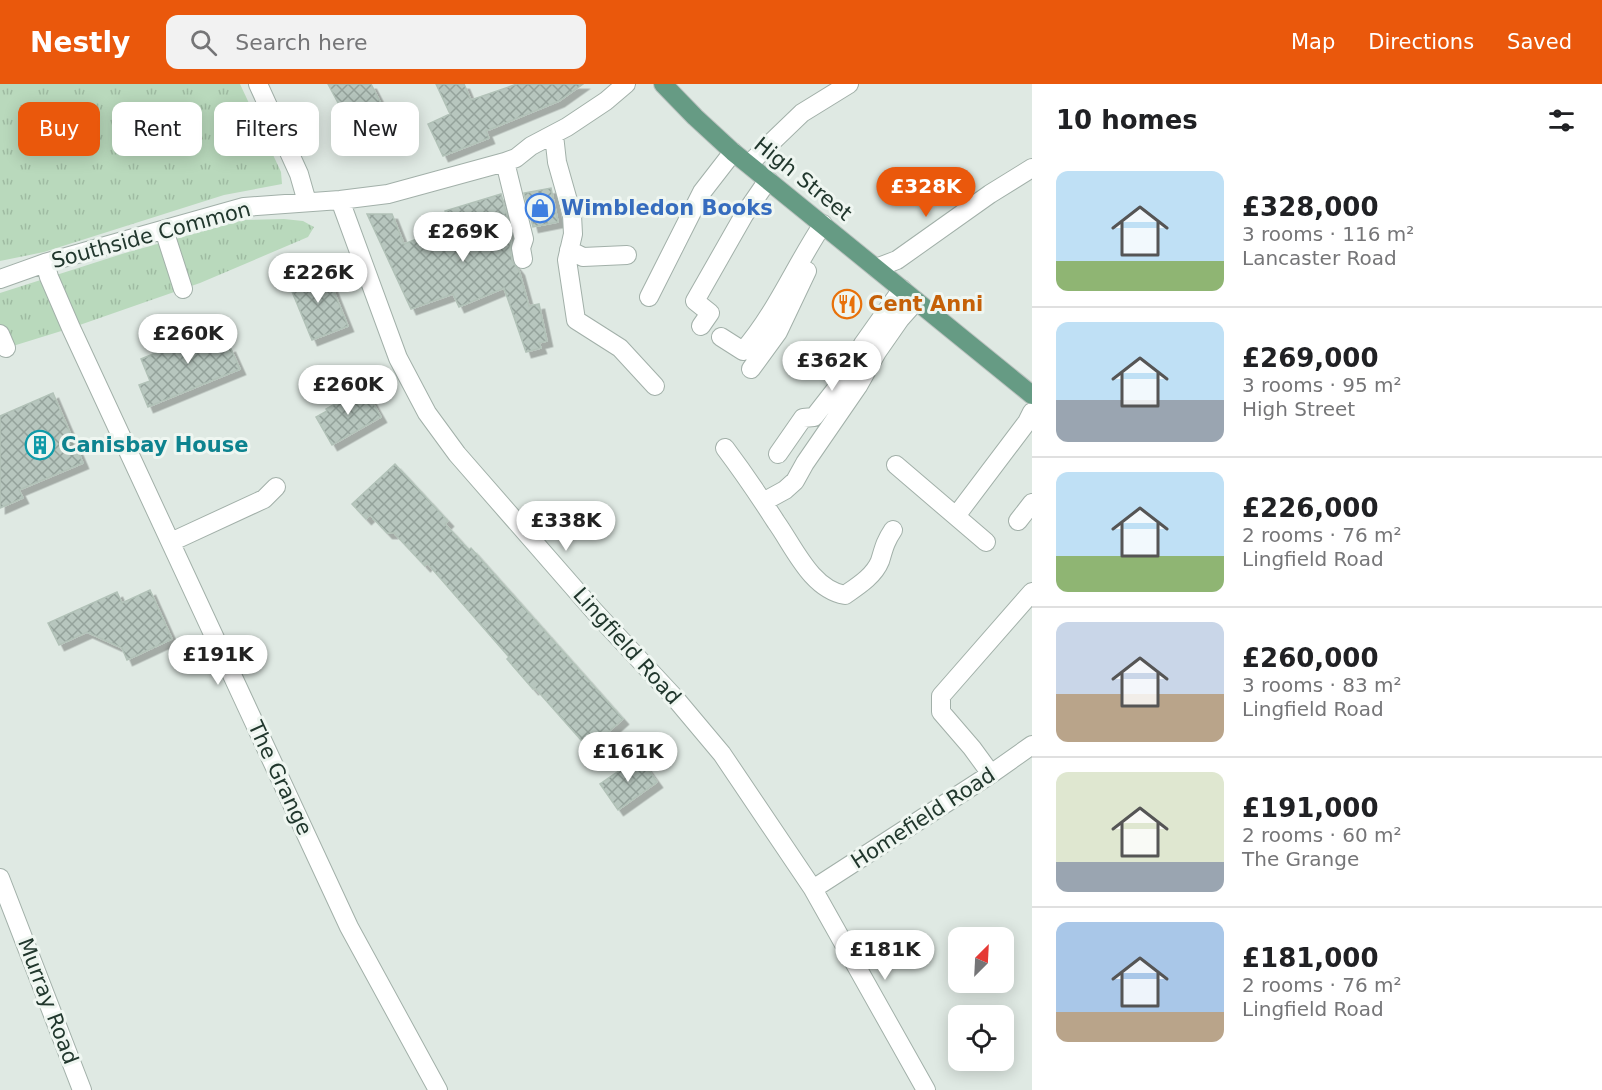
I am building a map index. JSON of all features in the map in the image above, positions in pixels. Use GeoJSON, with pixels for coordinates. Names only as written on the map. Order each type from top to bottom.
{"type":"FeatureCollection","features":[{"type":"Feature","properties":{"kind":"main road","name":"High Street"},"geometry":{"type":"LineString","coordinates":[[663,84],[733,152],[1032,394]]}},
{"type":"Feature","properties":{"kind":"street"},"geometry":{"type":"LineString","coordinates":[[258,84],[299,174],[308,202]]}},
{"type":"Feature","properties":{"kind":"street"},"geometry":{"type":"LineString","coordinates":[[340,200],[388,194],[516,158],[531,146],[554,135],[606,101],[626,84]]}},
{"type":"Feature","properties":{"kind":"street"},"geometry":{"type":"LineString","coordinates":[[749,164],[802,113],[849,84]]}},
{"type":"Feature","properties":{"kind":"street"},"geometry":{"type":"LineString","coordinates":[[554,135],[557,162],[572,215],[573,234],[567,260],[576,320],[620,348],[655,386]]}},
{"type":"Feature","properties":{"kind":"street"},"geometry":{"type":"LineString","coordinates":[[649,297],[702,192],[733,152]]}},
{"type":"Feature","properties":{"kind":"street"},"geometry":{"type":"LineString","coordinates":[[505,162],[524,239],[521,248],[523,259]]}},
{"type":"Feature","properties":{"kind":"street"},"geometry":{"type":"LineString","coordinates":[[876,268],[897,260],[990,194],[1029,176]]}},
{"type":"Feature","properties":{"kind":"street"},"geometry":{"type":"LineString","coordinates":[[701,326],[710,313],[695,301],[744,215],[768,180]]}},
{"type":"Feature","properties":{"kind":"street","name":"Southside Common"},"geometry":{"type":"LineString","coordinates":[[0,279],[45,263],[244,207],[340,200]]}},
{"type":"Feature","properties":{"kind":"street","name":"Lingfield Road"},"geometry":{"type":"LineString","coordinates":[[340,200],[398,358],[427,413],[457,454],[595,612],[675,698],[722,754],[813,889],[926,1090]]}},
{"type":"Feature","properties":{"kind":"street"},"geometry":{"type":"LineString","coordinates":[[721,338],[743,351],[758,335],[803,255],[827,228]]}},
{"type":"Feature","properties":{"kind":"street"},"geometry":{"type":"LineString","coordinates":[[751,369],[778,332],[827,228]]}},
{"type":"Feature","properties":{"kind":"street"},"geometry":{"type":"LineString","coordinates":[[164,230],[183,289]]}},
{"type":"Feature","properties":{"kind":"street"},"geometry":{"type":"LineString","coordinates":[[569,250],[583,257],[627,255]]}},
{"type":"Feature","properties":{"kind":"street","name":"The Grange"},"geometry":{"type":"LineString","coordinates":[[45,263],[49,278],[71,328],[349,927],[438,1090]]}},
{"type":"Feature","properties":{"kind":"street"},"geometry":{"type":"LineString","coordinates":[[778,454],[802,418],[814,417],[826,404],[863,344],[902,289]]}},
{"type":"Feature","properties":{"kind":"street"},"geometry":{"type":"LineString","coordinates":[[763,502],[785,490],[795,481],[858,386],[877,352],[916,301]]}},
{"type":"Feature","properties":{"kind":"street"},"geometry":{"type":"LineString","coordinates":[[956,516],[1027,422],[1032,412]]}},
{"type":"Feature","properties":{"kind":"street"},"geometry":{"type":"LineString","coordinates":[[726,448],[785,534],[794,552],[826,587],[845,595],[863,583],[879,562],[884,543],[893,530]]}},
{"type":"Feature","properties":{"kind":"street"},"geometry":{"type":"LineString","coordinates":[[896,465],[986,542]]}},
{"type":"Feature","properties":{"kind":"street"},"geometry":{"type":"LineString","coordinates":[[171,542],[264,499],[276,487]]}},
{"type":"Feature","properties":{"kind":"street"},"geometry":{"type":"LineString","coordinates":[[1018,521],[1032,503]]}},
{"type":"Feature","properties":{"kind":"street"},"geometry":{"type":"LineString","coordinates":[[991,774],[941,712],[941,696],[1032,592]]}},
{"type":"Feature","properties":{"kind":"street","name":"Homefield Road"},"geometry":{"type":"LineString","coordinates":[[813,889],[1032,745]]}},
{"type":"Feature","properties":{"kind":"street","name":"Murray Road"},"geometry":{"type":"LineString","coordinates":[[0,878],[82,1090]]}},
{"type":"Feature","properties":{"kind":"green space"},"geometry":{"type":"Polygon","coordinates":[[[0,84],[240,84],[248,102],[214,102],[214,156],[274,156],[281,172],[282,184],[224,195],[44,252],[0,261],[0,84]]]}},
{"type":"Feature","properties":{"kind":"green space"},"geometry":{"type":"Polygon","coordinates":[[[244,220],[303,221],[314,227],[308,237],[200,283],[0,350],[0,293],[125,253],[244,220]]]}},
{"type":"Feature","properties":{"kind":"building"},"geometry":{"type":"Polygon","coordinates":[[[328,84],[371,84],[380,102],[338,102],[328,84]]]}},
{"type":"Feature","properties":{"kind":"building"},"geometry":{"type":"Polygon","coordinates":[[[436,84],[464,84],[471,100],[517,84],[583,84],[559,101],[486,131],[489,138],[443,156],[428,124],[450,114],[436,84]]]}},
{"type":"Feature","properties":{"kind":"building","name":"Wimbledon Books"},"geometry":{"type":"Polygon","coordinates":[[[551,188],[558,222],[533,227],[524,193],[551,188]]]}},
{"type":"Feature","properties":{"kind":"building"},"geometry":{"type":"Polygon","coordinates":[[[501,194],[511,231],[509,232],[512,261],[519,270],[529,306],[539,304],[547,341],[539,343],[541,348],[526,352],[504,288],[459,307],[453,294],[411,309],[367,214],[392,214],[404,244],[450,226],[445,211],[501,194]]]}},
{"type":"Feature","properties":{"kind":"building"},"geometry":{"type":"Polygon","coordinates":[[[324,267],[348,326],[312,340],[288,282],[324,267]]]}},
{"type":"Feature","properties":{"kind":"building"},"geometry":{"type":"Polygon","coordinates":[[[215,320],[227,348],[230,347],[240,369],[148,407],[139,385],[150,381],[141,359],[195,337],[191,329],[215,320]]]}},
{"type":"Feature","properties":{"kind":"building"},"geometry":{"type":"Polygon","coordinates":[[[364,387],[381,417],[332,445],[316,417],[364,387]]]}},
{"type":"Feature","properties":{"kind":"building","name":"Canisbay House"},"geometry":{"type":"Polygon","coordinates":[[[53,393],[83,463],[19,490],[23,498],[0,508],[0,416],[53,393]]]}},
{"type":"Feature","properties":{"kind":"building"},"geometry":{"type":"Polygon","coordinates":[[[395,464],[448,521],[445,524],[469,550],[471,548],[623,719],[589,749],[535,688],[533,689],[507,659],[509,657],[427,563],[425,566],[394,533],[387,533],[370,515],[366,519],[352,504],[395,464]]]}},
{"type":"Feature","properties":{"kind":"building"},"geometry":{"type":"Polygon","coordinates":[[[150,590],[172,639],[127,660],[122,648],[87,632],[59,645],[48,623],[117,592],[122,603],[150,590]]]}},
{"type":"Feature","properties":{"kind":"building"},"geometry":{"type":"Polygon","coordinates":[[[639,757],[657,782],[618,810],[600,784],[639,757]]]}},
{"type":"Feature","properties":{"kind":"place","name":"Wimbledon Books"},"geometry":{"type":"Point","coordinates":[540,208]}},
{"type":"Feature","properties":{"kind":"place","name":"Cent Anni"},"geometry":{"type":"Point","coordinates":[847,304]}},
{"type":"Feature","properties":{"kind":"place","name":"Canisbay House"},"geometry":{"type":"Point","coordinates":[40,445]}}]}
